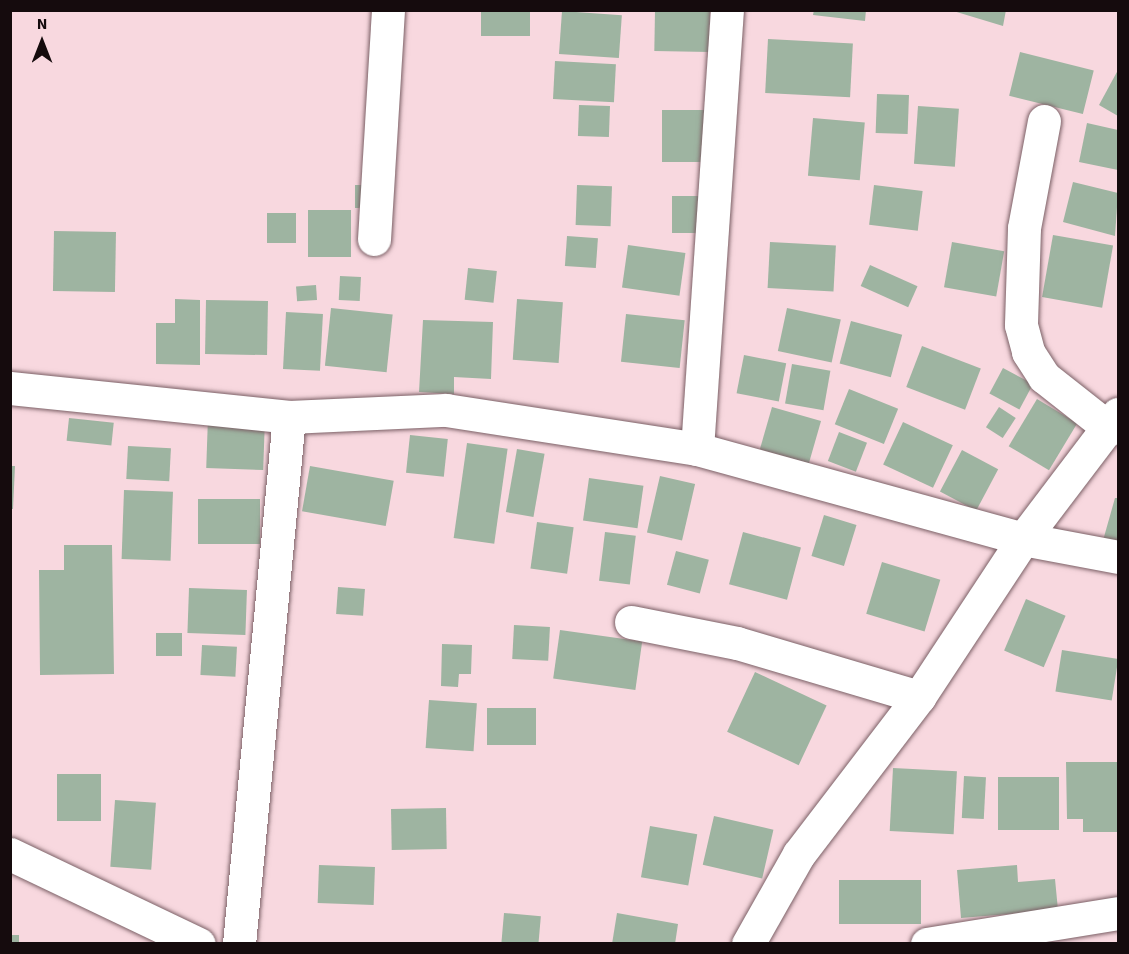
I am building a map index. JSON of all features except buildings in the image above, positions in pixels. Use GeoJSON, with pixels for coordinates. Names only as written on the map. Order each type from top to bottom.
{"type":"FeatureCollection","features":[{"type":"Feature","properties":{"kind":"street"},"geometry":{"type":"LineString","coordinates":[[374,239],[388,10]]}},
{"type":"Feature","properties":{"kind":"street"},"geometry":{"type":"LineString","coordinates":[[697,449],[727,10]]}},
{"type":"Feature","properties":{"kind":"street"},"geometry":{"type":"LineString","coordinates":[[748,944],[799,855],[919,697],[1023,539],[1114,422],[1044,377],[1028,352],[1021,326],[1024,228],[1044,122]]}},
{"type":"Feature","properties":{"kind":"street"},"geometry":{"type":"LineString","coordinates":[[10,388],[289,417],[446,410],[697,449],[1023,539],[1119,557]]}},
{"type":"Feature","properties":{"kind":"street"},"geometry":{"type":"LineString","coordinates":[[239,944],[289,417]]}},
{"type":"Feature","properties":{"kind":"street"},"geometry":{"type":"LineString","coordinates":[[631,622],[737,643],[919,697]]}},
{"type":"Feature","properties":{"kind":"street"},"geometry":{"type":"LineString","coordinates":[[10,854],[200,944]]}},
{"type":"Feature","properties":{"kind":"street"},"geometry":{"type":"LineString","coordinates":[[927,944],[1119,913]]}}]}
